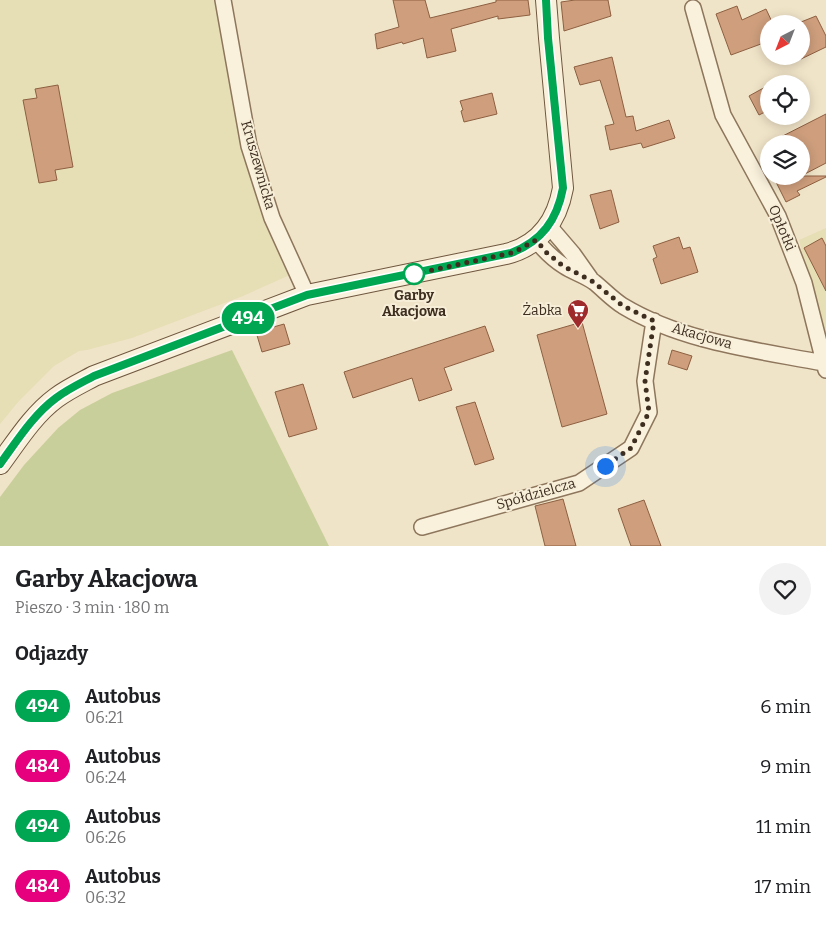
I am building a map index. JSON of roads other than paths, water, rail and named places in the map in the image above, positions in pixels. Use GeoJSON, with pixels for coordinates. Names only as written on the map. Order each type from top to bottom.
{"type":"FeatureCollection","features":[{"type":"Feature","properties":{"kind":"street","name":"Kruszewnicka"},"geometry":{"type":"LineString","coordinates":[[222,0],[249,146],[272,218],[307,295]]}},
{"type":"Feature","properties":{"kind":"street"},"geometry":{"type":"LineString","coordinates":[[0,464],[28,426],[55,399],[94,376],[307,295],[511,253],[520,249],[542,233],[555,215],[561,202],[563,188],[546,0]]}},
{"type":"Feature","properties":{"kind":"street","name":"Opłotki"},"geometry":{"type":"LineString","coordinates":[[692,8],[723,115],[778,216],[804,283],[825,367]]}},
{"type":"Feature","properties":{"kind":"street","name":"Akacjowa"},"geometry":{"type":"LineString","coordinates":[[542,233],[547,253],[563,266],[592,281],[623,306],[654,321],[681,333],[709,341],[825,367]]}},
{"type":"Feature","properties":{"kind":"street","name":"Spółdzielcza"},"geometry":{"type":"LineString","coordinates":[[422,526],[579,483],[631,448],[649,412],[645,381],[654,321]]}},
{"type":"Feature","properties":{"kind":"place","name":"Garby Akacjowa"},"geometry":{"type":"Point","coordinates":[414,274]}},
{"type":"Feature","properties":{"kind":"place","name":"Żabka"},"geometry":{"type":"Point","coordinates":[578,329]}}]}
